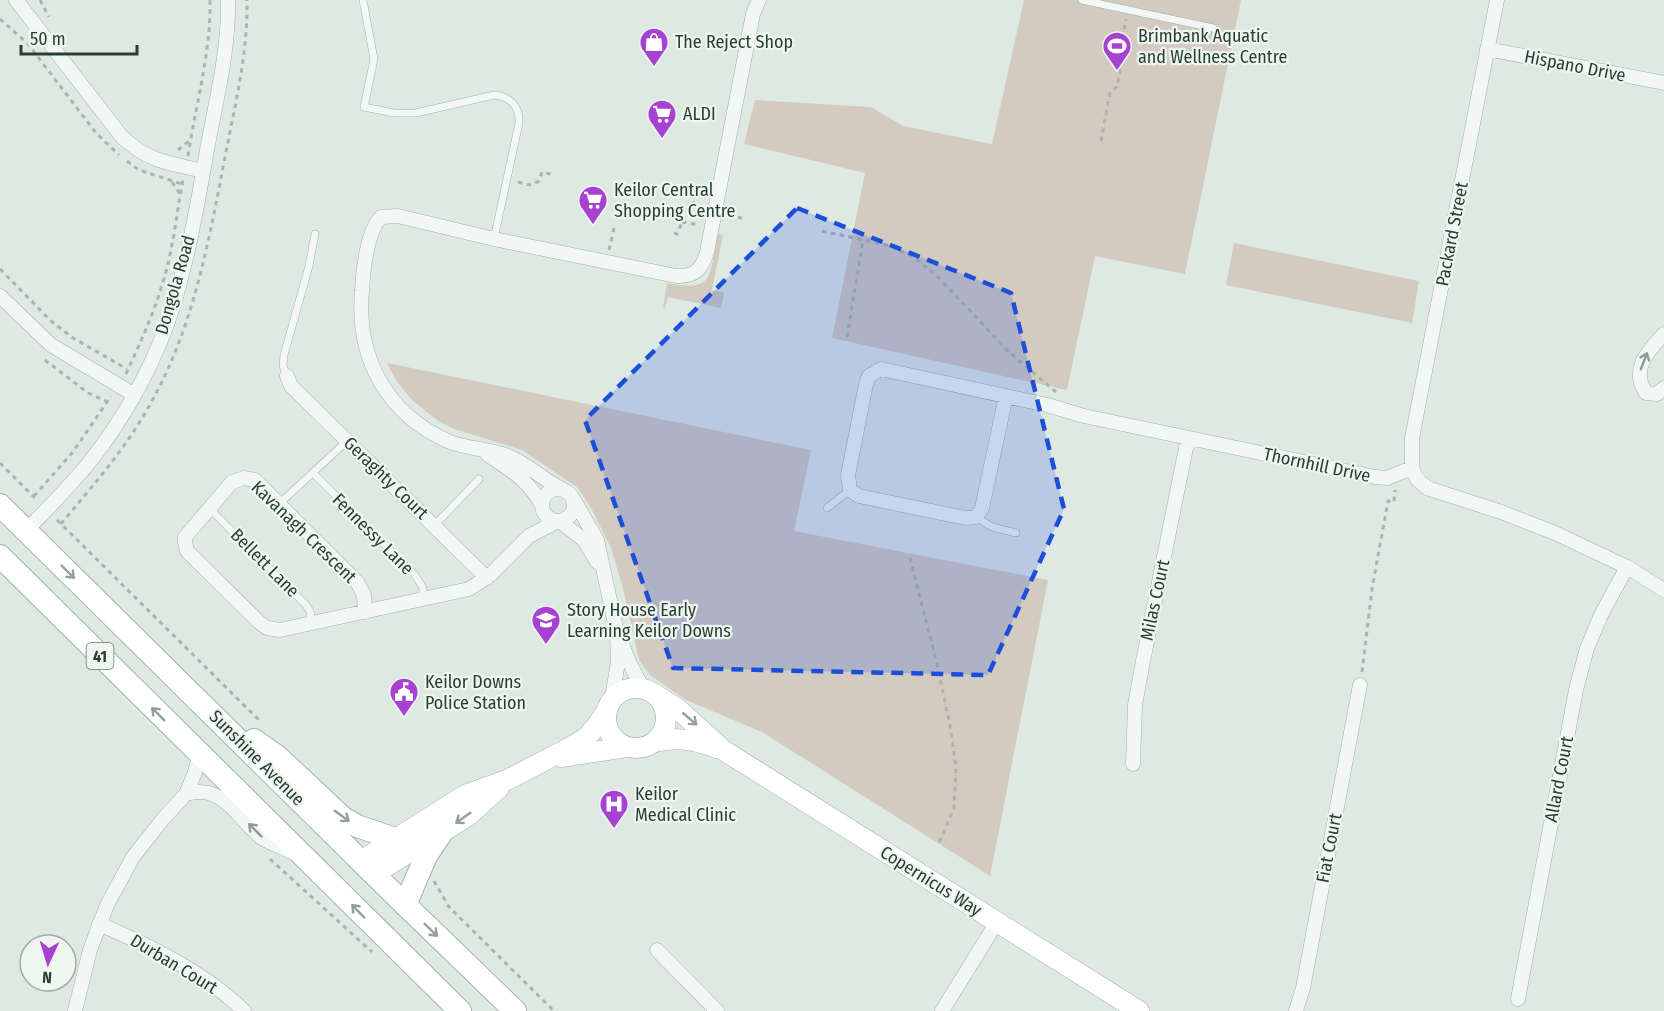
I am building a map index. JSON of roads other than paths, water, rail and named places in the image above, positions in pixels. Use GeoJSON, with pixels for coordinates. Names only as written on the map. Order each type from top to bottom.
{"type":"FeatureCollection","features":[{"type":"Feature","properties":{"kind":"main road","name":"Sunshine Avenue"},"geometry":{"type":"LineString","coordinates":[[0,505],[515,1011]]}},
{"type":"Feature","properties":{"kind":"main road","name":"Sunshine Avenue"},"geometry":{"type":"LineString","coordinates":[[0,550],[7,563],[460,1011]]}},
{"type":"Feature","properties":{"kind":"main road"},"geometry":{"type":"LineString","coordinates":[[199,700],[278,757],[343,818],[357,826],[395,839]]}},
{"type":"Feature","properties":{"kind":"main road"},"geometry":{"type":"LineString","coordinates":[[405,905],[420,870],[442,832]]}},
{"type":"Feature","properties":{"kind":"main road"},"geometry":{"type":"LineString","coordinates":[[338,890],[349,874],[368,868]]}},
{"type":"Feature","properties":{"kind":"street"},"geometry":{"type":"LineString","coordinates":[[16,0],[122,137],[135,149],[147,157],[203,171]]}},
{"type":"Feature","properties":{"kind":"street","name":"Dongola Road"},"geometry":{"type":"LineString","coordinates":[[26,531],[87,465],[110,433],[134,394],[161,338],[186,257],[223,66],[228,0]]}},
{"type":"Feature","properties":{"kind":"street"},"geometry":{"type":"LineString","coordinates":[[553,758],[627,747],[646,747],[654,742],[663,731],[666,717],[663,704],[648,691],[630,664],[617,633],[595,533],[568,492],[551,484],[523,463],[508,456],[452,442],[423,428],[389,396],[372,368],[363,336],[361,306],[369,245],[375,226],[381,217],[398,216],[494,239],[676,276],[684,277],[697,272],[707,252],[753,14],[759,0]]}},
{"type":"Feature","properties":{"kind":"street","name":"Packard Street"},"geometry":{"type":"LineString","coordinates":[[1412,468],[1412,438],[1497,0]]}},
{"type":"Feature","properties":{"kind":"street","name":"Hispano Drive"},"geometry":{"type":"LineString","coordinates":[[1487,49],[1664,83]]}},
{"type":"Feature","properties":{"kind":"street"},"geometry":{"type":"LineString","coordinates":[[0,296],[51,345],[134,394]]}},
{"type":"Feature","properties":{"kind":"street"},"geometry":{"type":"LineString","coordinates":[[1664,334],[1645,354],[1639,383],[1646,393],[1657,394],[1664,388]]}},
{"type":"Feature","properties":{"kind":"street","name":"Thornhill Drive"},"geometry":{"type":"LineString","coordinates":[[850,490],[848,475],[866,384],[874,371],[881,369],[1047,405],[1084,416],[1375,477],[1392,477],[1412,468]]}},
{"type":"Feature","properties":{"kind":"street","name":"Geraghty Court"},"geometry":{"type":"LineString","coordinates":[[287,376],[291,386],[487,578]]}},
{"type":"Feature","properties":{"kind":"street"},"geometry":{"type":"LineString","coordinates":[[850,490],[859,496],[965,518],[976,517],[982,508],[1006,396]]}},
{"type":"Feature","properties":{"kind":"street","name":"Milas Court"},"geometry":{"type":"LineString","coordinates":[[1133,764],[1136,705],[1143,661],[1188,438]]}},
{"type":"Feature","properties":{"kind":"street"},"geometry":{"type":"LineString","coordinates":[[481,451],[519,475],[534,490],[545,515],[584,540],[604,574]]}},
{"type":"Feature","properties":{"kind":"street"},"geometry":{"type":"LineString","coordinates":[[1412,468],[1417,479],[1427,488],[1501,512],[1555,533],[1627,567],[1664,590]]}},
{"type":"Feature","properties":{"kind":"street","name":"Kavanagh Crescent"},"geometry":{"type":"LineString","coordinates":[[365,612],[364,595],[361,588],[255,480],[244,478],[232,482],[187,534],[184,542],[187,551],[267,628],[280,630],[423,600],[469,589],[487,578],[529,536],[558,522]]}},
{"type":"Feature","properties":{"kind":"street"},"geometry":{"type":"LineString","coordinates":[[542,506],[549,492],[562,489]]}},
{"type":"Feature","properties":{"kind":"street"},"geometry":{"type":"LineString","coordinates":[[558,522],[571,516],[574,512],[574,501]]}},
{"type":"Feature","properties":{"kind":"street","name":"Kavanagh Crescent"},"geometry":{"type":"LineString","coordinates":[[529,536],[542,506]]}},
{"type":"Feature","properties":{"kind":"street","name":"Allard Court"},"geometry":{"type":"LineString","coordinates":[[1518,999],[1575,690],[1594,630],[1627,567]]}},
{"type":"Feature","properties":{"kind":"street"},"geometry":{"type":"LineString","coordinates":[[617,633],[617,671],[609,705],[607,730],[619,744],[627,747]]}},
{"type":"Feature","properties":{"kind":"street","name":"Fiat Court"},"geometry":{"type":"LineString","coordinates":[[1296,1011],[1303,988],[1360,685]]}},
{"type":"Feature","properties":{"kind":"street"},"geometry":{"type":"LineString","coordinates":[[368,868],[395,839],[465,795],[507,780],[553,758],[586,737],[623,690],[630,688],[648,691]]}},
{"type":"Feature","properties":{"kind":"street","name":"Copernicus Way"},"geometry":{"type":"LineString","coordinates":[[648,691],[678,709],[723,750],[1139,1011]]}},
{"type":"Feature","properties":{"kind":"street","name":"Copernicus Way"},"geometry":{"type":"LineString","coordinates":[[654,742],[683,738],[723,750]]}},
{"type":"Feature","properties":{"kind":"street"},"geometry":{"type":"LineString","coordinates":[[75,1011],[81,982],[99,924],[112,895],[133,857],[186,794],[200,755]]}},
{"type":"Feature","properties":{"kind":"street"},"geometry":{"type":"LineString","coordinates":[[368,868],[442,832],[468,816],[507,780]]}},
{"type":"Feature","properties":{"kind":"street"},"geometry":{"type":"LineString","coordinates":[[186,794],[201,791],[218,796],[263,839],[306,858]]}},
{"type":"Feature","properties":{"kind":"street"},"geometry":{"type":"LineString","coordinates":[[942,1011],[997,922]]}},
{"type":"Feature","properties":{"kind":"street","name":"Durban Court"},"geometry":{"type":"LineString","coordinates":[[99,924],[136,940],[184,967],[214,986],[244,1011]]}},
{"type":"Feature","properties":{"kind":"street"},"geometry":{"type":"LineString","coordinates":[[657,950],[717,1011]]}},
{"type":"Feature","properties":{"kind":"lane"},"geometry":{"type":"LineString","coordinates":[[363,0],[374,59],[364,107],[394,113],[416,113],[488,96],[500,95],[512,101],[519,115],[494,239]]}},
{"type":"Feature","properties":{"kind":"lane"},"geometry":{"type":"LineString","coordinates":[[1082,0],[1214,28]]}},
{"type":"Feature","properties":{"kind":"lane"},"geometry":{"type":"LineString","coordinates":[[287,376],[283,366],[284,354],[309,266],[315,234]]}},
{"type":"Feature","properties":{"kind":"lane"},"geometry":{"type":"LineString","coordinates":[[279,504],[347,441]]}},
{"type":"Feature","properties":{"kind":"lane","name":"Fennessy Lane"},"geometry":{"type":"LineString","coordinates":[[313,473],[415,575],[423,588],[423,600]]}},
{"type":"Feature","properties":{"kind":"lane"},"geometry":{"type":"LineString","coordinates":[[434,525],[479,480]]}},
{"type":"Feature","properties":{"kind":"lane"},"geometry":{"type":"LineString","coordinates":[[827,508],[850,490]]}},
{"type":"Feature","properties":{"kind":"lane","name":"Bellett Lane"},"geometry":{"type":"LineString","coordinates":[[209,508],[306,605],[310,611],[312,624]]}},
{"type":"Feature","properties":{"kind":"lane"},"geometry":{"type":"LineString","coordinates":[[976,517],[992,527],[1016,533]]}},
{"type":"Feature","properties":{"kind":"place","name":"The Reject Shop"},"geometry":{"type":"Point","coordinates":[654,68]}},
{"type":"Feature","properties":{"kind":"place","name":"Brimbank Aquatic and Wellness Centre"},"geometry":{"type":"Point","coordinates":[1117,72]}},
{"type":"Feature","properties":{"kind":"place","name":"ALDI"},"geometry":{"type":"Point","coordinates":[662,140]}},
{"type":"Feature","properties":{"kind":"place","name":"Keilor Central Shopping Centre"},"geometry":{"type":"Point","coordinates":[593,226]}},
{"type":"Feature","properties":{"kind":"place","name":"Story House Early Learning Keilor Downs"},"geometry":{"type":"Point","coordinates":[546,646]}},
{"type":"Feature","properties":{"kind":"place","name":"Keilor Downs Police Station"},"geometry":{"type":"Point","coordinates":[404,718]}},
{"type":"Feature","properties":{"kind":"place","name":"Keilor Medical Clinic"},"geometry":{"type":"Point","coordinates":[614,830]}}]}
